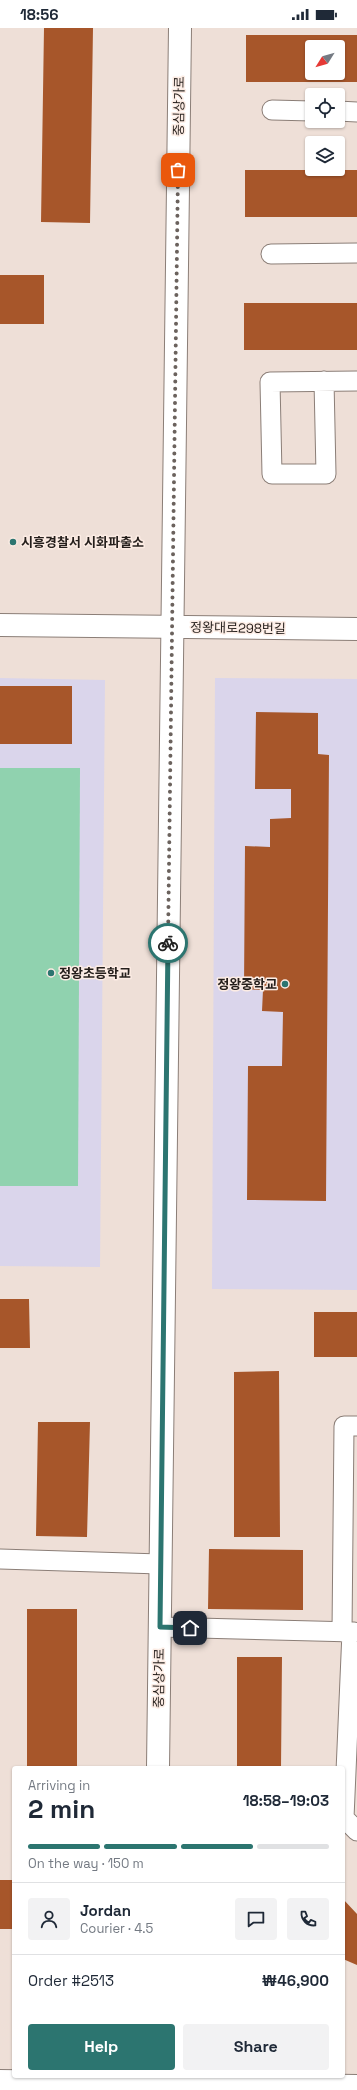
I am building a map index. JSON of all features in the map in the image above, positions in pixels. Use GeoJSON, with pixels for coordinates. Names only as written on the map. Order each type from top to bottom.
{"type":"FeatureCollection","features":[{"type":"Feature","properties":{"kind":"street","name":"중심상가로"},"geometry":{"type":"LineString","coordinates":[[158,1766],[180,28]]}},
{"type":"Feature","properties":{"kind":"street","name":"정왕대로298번길"},"geometry":{"type":"LineString","coordinates":[[0,625],[357,629]]}},
{"type":"Feature","properties":{"kind":"street"},"geometry":{"type":"LineString","coordinates":[[0,2081],[357,2086]]}},
{"type":"Feature","properties":{"kind":"lane"},"geometry":{"type":"LineString","coordinates":[[272,110],[305,111]]}},
{"type":"Feature","properties":{"kind":"lane"},"geometry":{"type":"LineString","coordinates":[[345,111],[357,112]]}},
{"type":"Feature","properties":{"kind":"lane"},"geometry":{"type":"LineString","coordinates":[[271,254],[357,253]]}},
{"type":"Feature","properties":{"kind":"lane"},"geometry":{"type":"LineString","coordinates":[[324,381],[326,474],[272,474],[270,382],[324,381],[357,381]]}},
{"type":"Feature","properties":{"kind":"lane"},"geometry":{"type":"LineString","coordinates":[[345,1787],[350,1632],[344,1426],[357,1426]]}},
{"type":"Feature","properties":{"kind":"lane"},"geometry":{"type":"LineString","coordinates":[[0,1559],[160,1564]]}},
{"type":"Feature","properties":{"kind":"lane"},"geometry":{"type":"LineString","coordinates":[[160,1627],[350,1632]]}},
{"type":"Feature","properties":{"kind":"lane"},"geometry":{"type":"LineString","coordinates":[[345,1819],[357,1830]]}},
{"type":"Feature","properties":{"kind":"shaded area","name":"정왕초등학교"},"geometry":{"type":"Polygon","coordinates":[[[0,678],[105,680],[100,1267],[0,1266],[0,678]]]}},
{"type":"Feature","properties":{"kind":"shaded area","name":"정왕중학교"},"geometry":{"type":"Polygon","coordinates":[[[215,678],[357,679],[357,1290],[212,1289],[215,678]]]}},
{"type":"Feature","properties":{"kind":"green space"},"geometry":{"type":"Polygon","coordinates":[[[0,768],[80,768],[78,1186],[0,1186],[0,768]]]}},
{"type":"Feature","properties":{"kind":"building"},"geometry":{"type":"Polygon","coordinates":[[[44,28],[93,28],[90,223],[41,222],[44,28]]]}},
{"type":"Feature","properties":{"kind":"building"},"geometry":{"type":"Polygon","coordinates":[[[246,35],[357,35],[357,82],[246,82],[246,35]]]}},
{"type":"Feature","properties":{"kind":"building"},"geometry":{"type":"Polygon","coordinates":[[[245,170],[305,170],[305,176],[345,176],[345,170],[357,170],[357,217],[245,217],[245,170]]]}},
{"type":"Feature","properties":{"kind":"building"},"geometry":{"type":"Polygon","coordinates":[[[0,275],[44,275],[44,324],[0,324],[0,275]]]}},
{"type":"Feature","properties":{"kind":"building"},"geometry":{"type":"Polygon","coordinates":[[[244,303],[357,303],[357,350],[244,350],[244,303]]]}},
{"type":"Feature","properties":{"kind":"building"},"geometry":{"type":"Polygon","coordinates":[[[0,686],[72,686],[72,744],[0,744],[0,686]]]}},
{"type":"Feature","properties":{"kind":"building"},"geometry":{"type":"Polygon","coordinates":[[[256,712],[318,713],[318,754],[329,755],[326,1201],[247,1200],[248,1066],[282,1066],[283,1012],[262,1011],[263,990],[244,989],[245,846],[270,847],[270,819],[291,818],[291,789],[255,789],[256,712]]]}},
{"type":"Feature","properties":{"kind":"building"},"geometry":{"type":"Polygon","coordinates":[[[0,1299],[29,1299],[30,1348],[0,1348],[0,1299]]]}},
{"type":"Feature","properties":{"kind":"building"},"geometry":{"type":"Polygon","coordinates":[[[314,1312],[357,1312],[357,1357],[314,1357],[314,1312]]]}},
{"type":"Feature","properties":{"kind":"building"},"geometry":{"type":"Polygon","coordinates":[[[279,1371],[280,1537],[234,1537],[234,1372],[279,1371]]]}},
{"type":"Feature","properties":{"kind":"building"},"geometry":{"type":"Polygon","coordinates":[[[38,1422],[90,1422],[87,1537],[36,1536],[38,1422]]]}},
{"type":"Feature","properties":{"kind":"building"},"geometry":{"type":"Polygon","coordinates":[[[209,1549],[303,1550],[303,1610],[208,1609],[209,1549]]]}},
{"type":"Feature","properties":{"kind":"building"},"geometry":{"type":"Polygon","coordinates":[[[27,1609],[77,1609],[77,1766],[27,1766],[27,1609]]]}},
{"type":"Feature","properties":{"kind":"building"},"geometry":{"type":"Polygon","coordinates":[[[237,1657],[282,1657],[281,1766],[237,1766],[237,1657]]]}},
{"type":"Feature","properties":{"kind":"building"},"geometry":{"type":"Polygon","coordinates":[[[0,1880],[12,1880],[12,1929],[0,1929],[0,1880]]]}},
{"type":"Feature","properties":{"kind":"building"},"geometry":{"type":"Polygon","coordinates":[[[345,1901],[357,1914],[357,1965],[345,1960],[345,1901]]]}},
{"type":"Feature","properties":{"kind":"way so far"},"geometry":{"type":"LineString","coordinates":[[168,943],[178,170]]}},
{"type":"Feature","properties":{"kind":"place","name":"시흥경찰서 시화파출소"},"geometry":{"type":"Point","coordinates":[13,542]}},
{"type":"Feature","properties":{"kind":"place","name":"정왕초등학교"},"geometry":{"type":"Point","coordinates":[51,973]}},
{"type":"Feature","properties":{"kind":"place","name":"정왕중학교"},"geometry":{"type":"Point","coordinates":[285,984]}},
{"type":"Feature","properties":{"kind":"route"},"geometry":{"type":"LineString","coordinates":[[168,943],[160,1627],[190,1628]]}}]}
